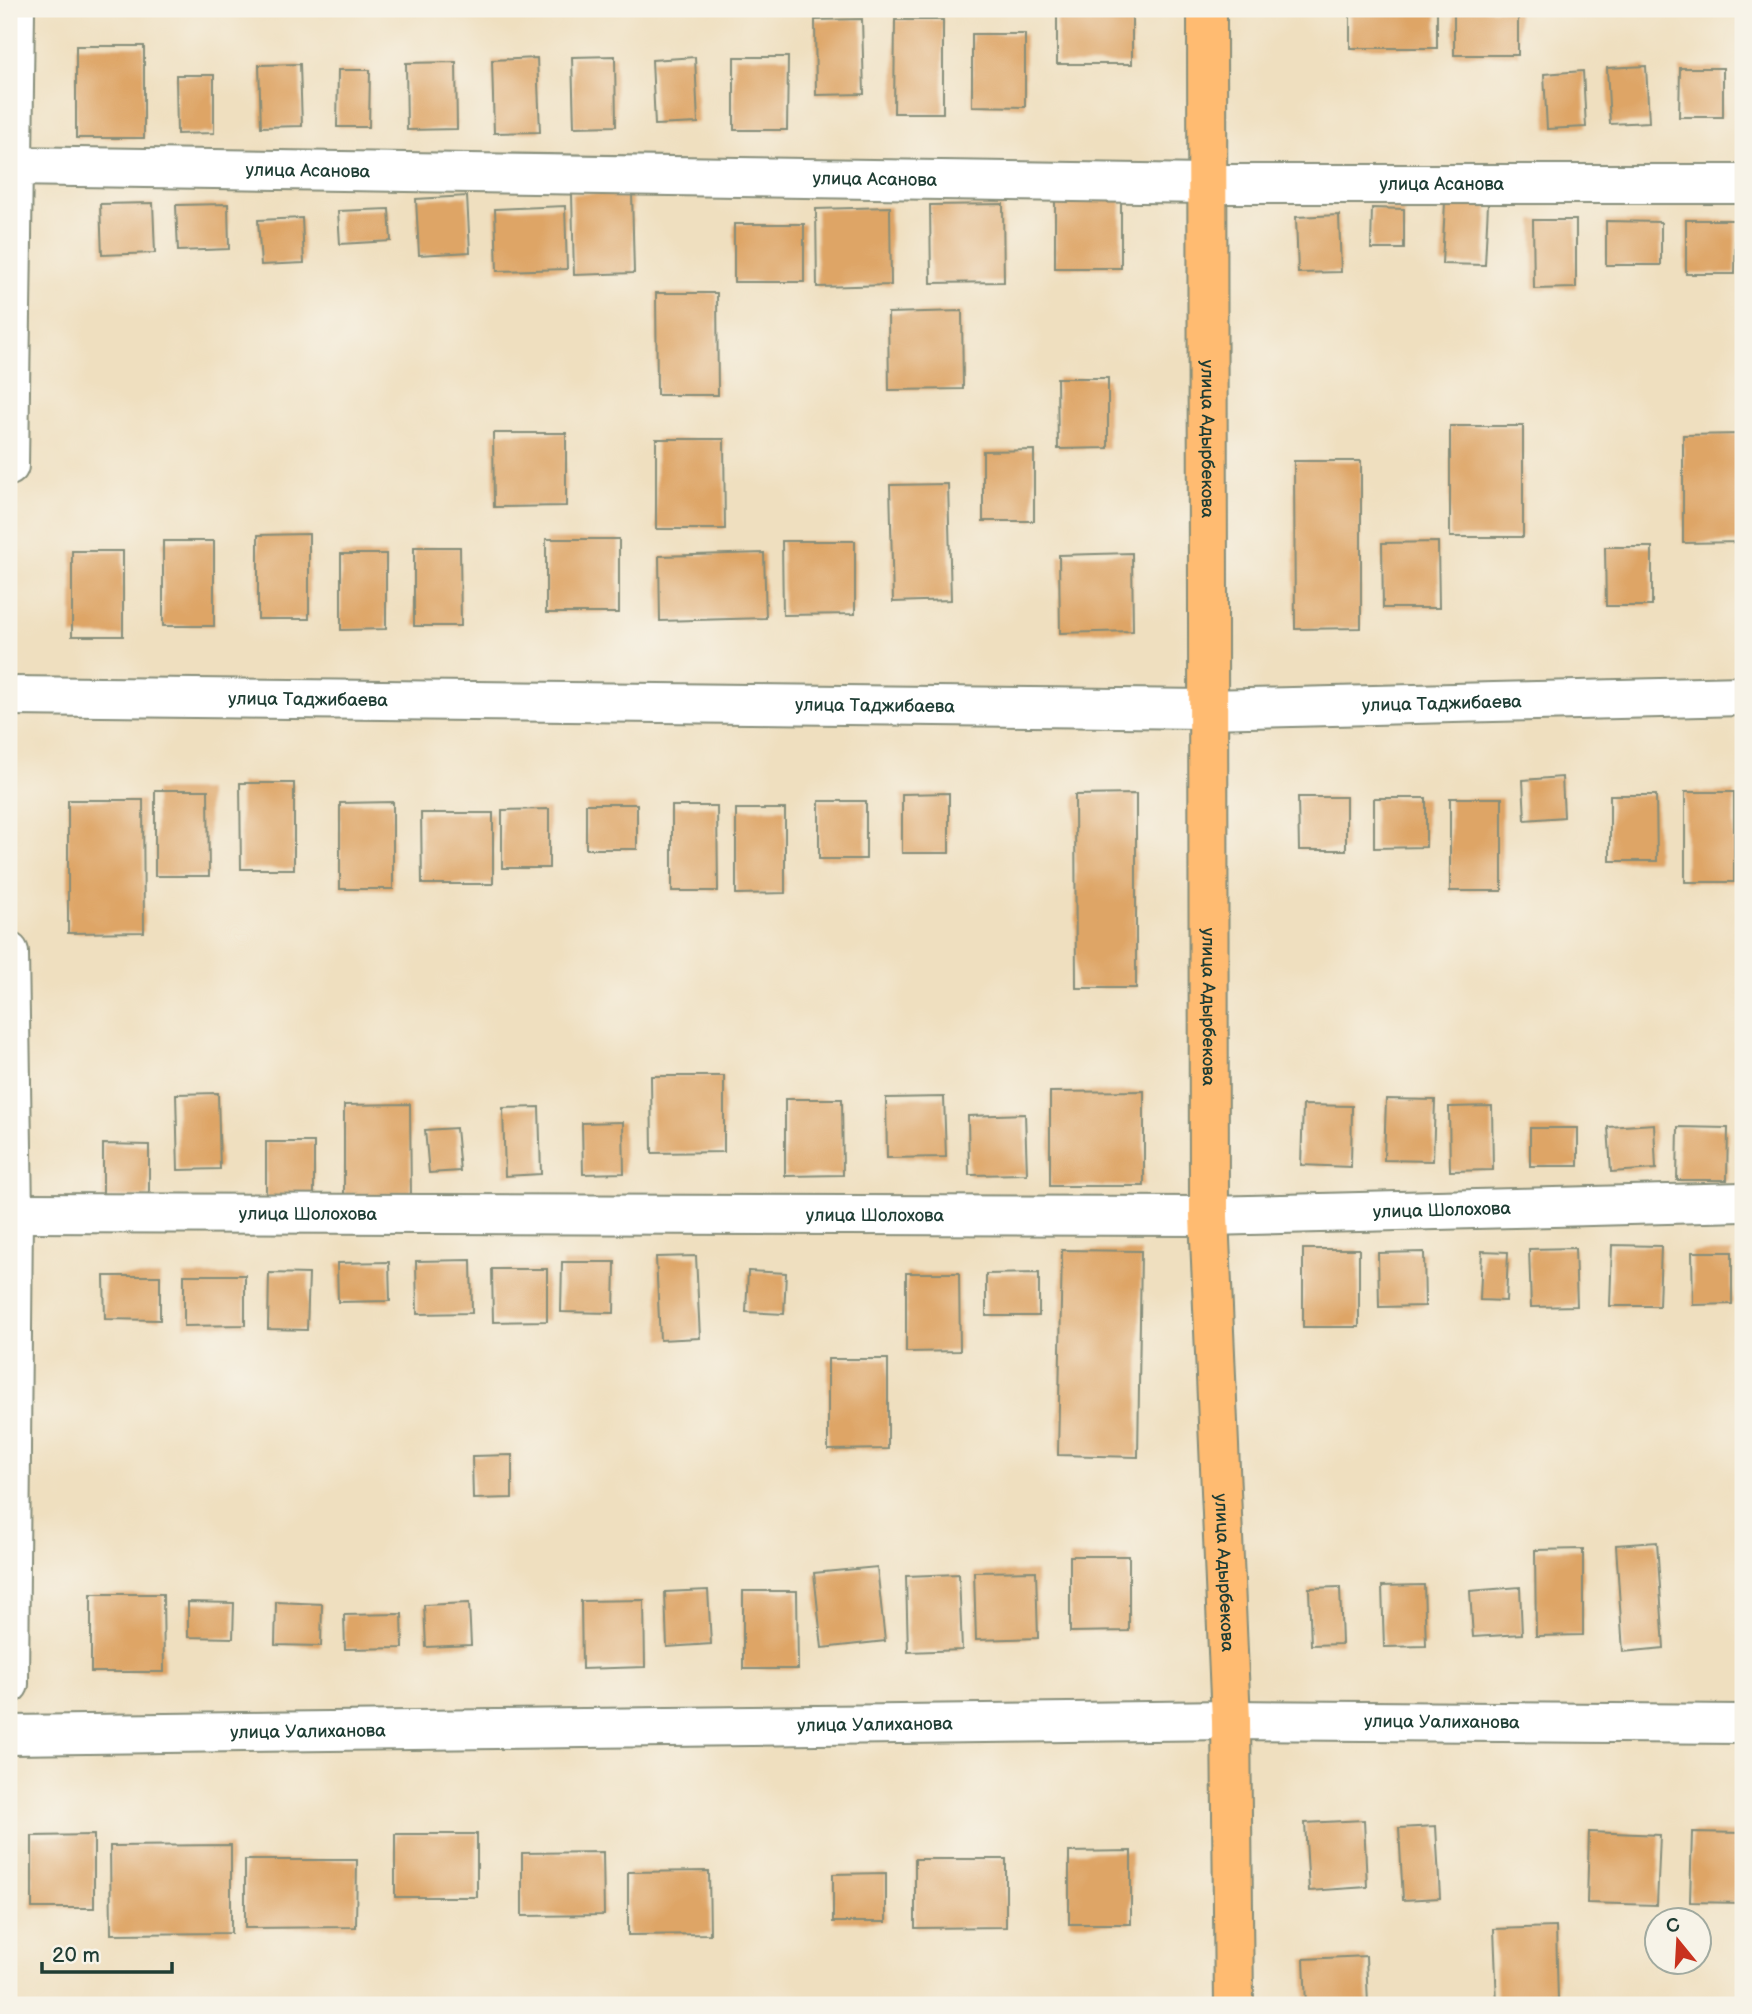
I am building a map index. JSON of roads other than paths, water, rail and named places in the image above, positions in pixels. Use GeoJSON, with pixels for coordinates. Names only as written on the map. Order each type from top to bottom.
{"type":"FeatureCollection","features":[{"type":"Feature","properties":{"kind":"main road","name":"улица Адырбекова"},"geometry":{"type":"LineString","coordinates":[[1207,9],[1206,709],[1209,1216],[1231,1720],[1234,2005]]}},
{"type":"Feature","properties":{"kind":"street"},"geometry":{"type":"LineString","coordinates":[[9,466],[15,9]]}},
{"type":"Feature","properties":{"kind":"street","name":"улица Асанова"},"geometry":{"type":"LineString","coordinates":[[12,166],[1207,184],[1743,184]]}},
{"type":"Feature","properties":{"kind":"street","name":"улица Таджибаева"},"geometry":{"type":"LineString","coordinates":[[9,696],[1206,709],[1743,696]]}},
{"type":"Feature","properties":{"kind":"street"},"geometry":{"type":"LineString","coordinates":[[9,952],[9,1684]]}},
{"type":"Feature","properties":{"kind":"street","name":"улица Шолохова"},"geometry":{"type":"LineString","coordinates":[[11,1213],[1209,1216],[1743,1202]]}},
{"type":"Feature","properties":{"kind":"street","name":"улица Уалиханова"},"geometry":{"type":"LineString","coordinates":[[9,1735],[1231,1720],[1743,1724]]}}]}
